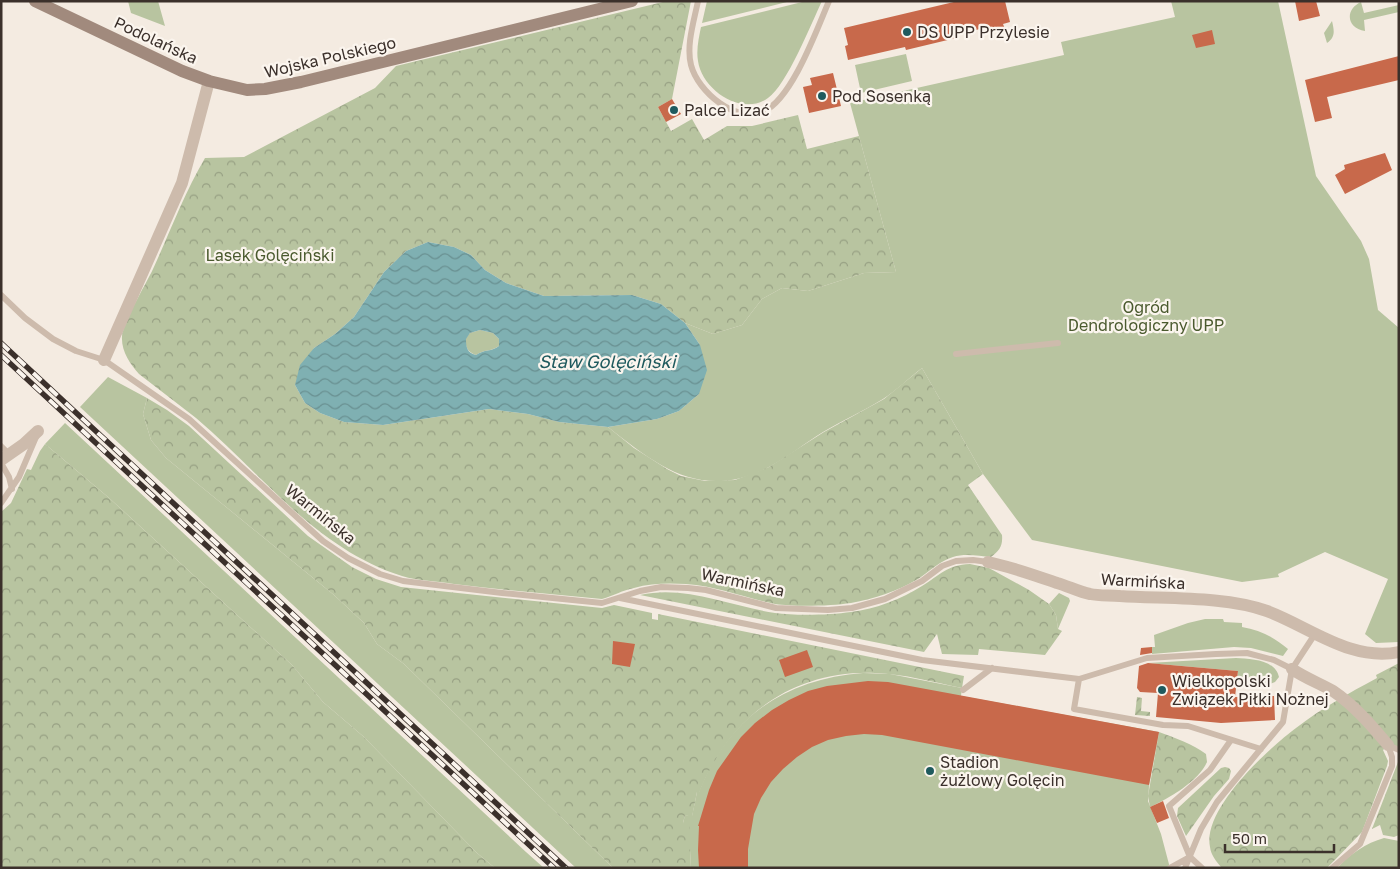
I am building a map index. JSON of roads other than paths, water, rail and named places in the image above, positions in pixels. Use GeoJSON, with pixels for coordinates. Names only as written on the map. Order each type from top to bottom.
{"type":"FeatureCollection","features":[{"type":"Feature","properties":{"kind":"street","name":"Podolańska"},"geometry":{"type":"LineString","coordinates":[[35,1],[182,71],[209,81]]}},
{"type":"Feature","properties":{"kind":"street","name":"Wojska Polskiego"},"geometry":{"type":"LineString","coordinates":[[209,81],[247,90],[265,89],[632,1]]}},
{"type":"Feature","properties":{"kind":"street"},"geometry":{"type":"LineString","coordinates":[[104,360],[182,182],[209,81]]}},
{"type":"Feature","properties":{"kind":"street"},"geometry":{"type":"LineString","coordinates":[[3,456],[38,431]]}},
{"type":"Feature","properties":{"kind":"street","name":"Warmińska"},"geometry":{"type":"LineString","coordinates":[[988,562],[1011,567],[1089,594],[1218,601],[1246,606],[1267,612],[1315,634],[1369,654],[1399,652]]}},
{"type":"Feature","properties":{"kind":"street"},"geometry":{"type":"LineString","coordinates":[[1292,669],[1333,691],[1367,720],[1393,748]]}},
{"type":"Feature","properties":{"kind":"lane"},"geometry":{"type":"LineString","coordinates":[[698,1],[690,48],[691,64],[694,73],[718,102],[730,110],[750,114],[764,111],[775,103],[787,89],[830,1]]}},
{"type":"Feature","properties":{"kind":"lane","name":"Warmińska"},"geometry":{"type":"LineString","coordinates":[[1,295],[53,339],[76,351],[104,360],[189,419],[323,541],[348,558],[380,574],[403,581],[502,593],[602,602],[660,587],[688,588],[706,590],[776,608],[828,610],[852,608],[885,599],[904,591],[922,581],[942,566],[956,560],[988,562]]}},
{"type":"Feature","properties":{"kind":"lane"},"geometry":{"type":"LineString","coordinates":[[956,354],[1058,342]]}},
{"type":"Feature","properties":{"kind":"lane"},"geometry":{"type":"LineString","coordinates":[[1,503],[12,490],[38,431]]}},
{"type":"Feature","properties":{"kind":"lane"},"geometry":{"type":"LineString","coordinates":[[3,456],[12,490]]}},
{"type":"Feature","properties":{"kind":"lane"},"geometry":{"type":"LineString","coordinates":[[620,598],[922,660],[1079,679],[1147,658],[1216,654],[1247,653],[1274,660],[1292,669]]}},
{"type":"Feature","properties":{"kind":"lane"},"geometry":{"type":"LineString","coordinates":[[1185,868],[1201,829],[1218,802],[1283,722],[1292,669],[1315,634]]}},
{"type":"Feature","properties":{"kind":"lane"},"geometry":{"type":"LineString","coordinates":[[963,690],[992,668]]}},
{"type":"Feature","properties":{"kind":"lane"},"geometry":{"type":"LineString","coordinates":[[1079,679],[1074,709],[1162,725],[1188,726],[1261,749]]}},
{"type":"Feature","properties":{"kind":"lane"},"geometry":{"type":"LineString","coordinates":[[1202,868],[1190,857],[1169,806],[1210,770],[1231,740]]}},
{"type":"Feature","properties":{"kind":"lane"},"geometry":{"type":"LineString","coordinates":[[1332,868],[1360,844],[1392,766],[1393,748]]}},
{"type":"Feature","properties":{"kind":"lane"},"geometry":{"type":"LineString","coordinates":[[1170,868],[1190,857]]}},
{"type":"Feature","properties":{"kind":"water","name":"Staw Golęciński"},"geometry":{"type":"Polygon","coordinates":[[[428,242],[454,247],[471,255],[485,270],[506,283],[544,296],[632,295],[661,304],[685,323],[700,345],[707,370],[699,394],[679,411],[657,419],[608,427],[559,422],[528,414],[489,409],[383,425],[344,422],[320,413],[305,403],[295,385],[300,365],[314,348],[335,334],[354,317],[384,272],[406,251],[428,242]],[[480,330],[470,333],[466,339],[469,351],[476,355],[499,346],[499,339],[493,333],[480,330]]]}},
{"type":"Feature","properties":{"kind":"railway"},"geometry":{"type":"LineString","coordinates":[[1,343],[566,868]]}},
{"type":"Feature","properties":{"kind":"railway"},"geometry":{"type":"LineString","coordinates":[[1,355],[554,868]]}},
{"type":"Feature","properties":{"kind":"place","name":"DS UPP Przylesie"},"geometry":{"type":"Point","coordinates":[907,32]}},
{"type":"Feature","properties":{"kind":"place","name":"Pod Sosenką"},"geometry":{"type":"Point","coordinates":[822,96]}},
{"type":"Feature","properties":{"kind":"place","name":"Palce Lizać"},"geometry":{"type":"Point","coordinates":[674,110]}},
{"type":"Feature","properties":{"kind":"place","name":"Wielkopolski Związek Piłki Nożnej"},"geometry":{"type":"Point","coordinates":[1162,690]}},
{"type":"Feature","properties":{"kind":"place","name":"Stadion żużlowy Golęcin"},"geometry":{"type":"Point","coordinates":[930,771]}},
{"type":"Feature","properties":{"kind":"park label","name":"Lasek Golęciński"},"geometry":{"type":"Point","coordinates":[270,255]}},
{"type":"Feature","properties":{"kind":"park label","name":"Ogród Dendrologiczny UPP"},"geometry":{"type":"Point","coordinates":[1146,316]}}]}
